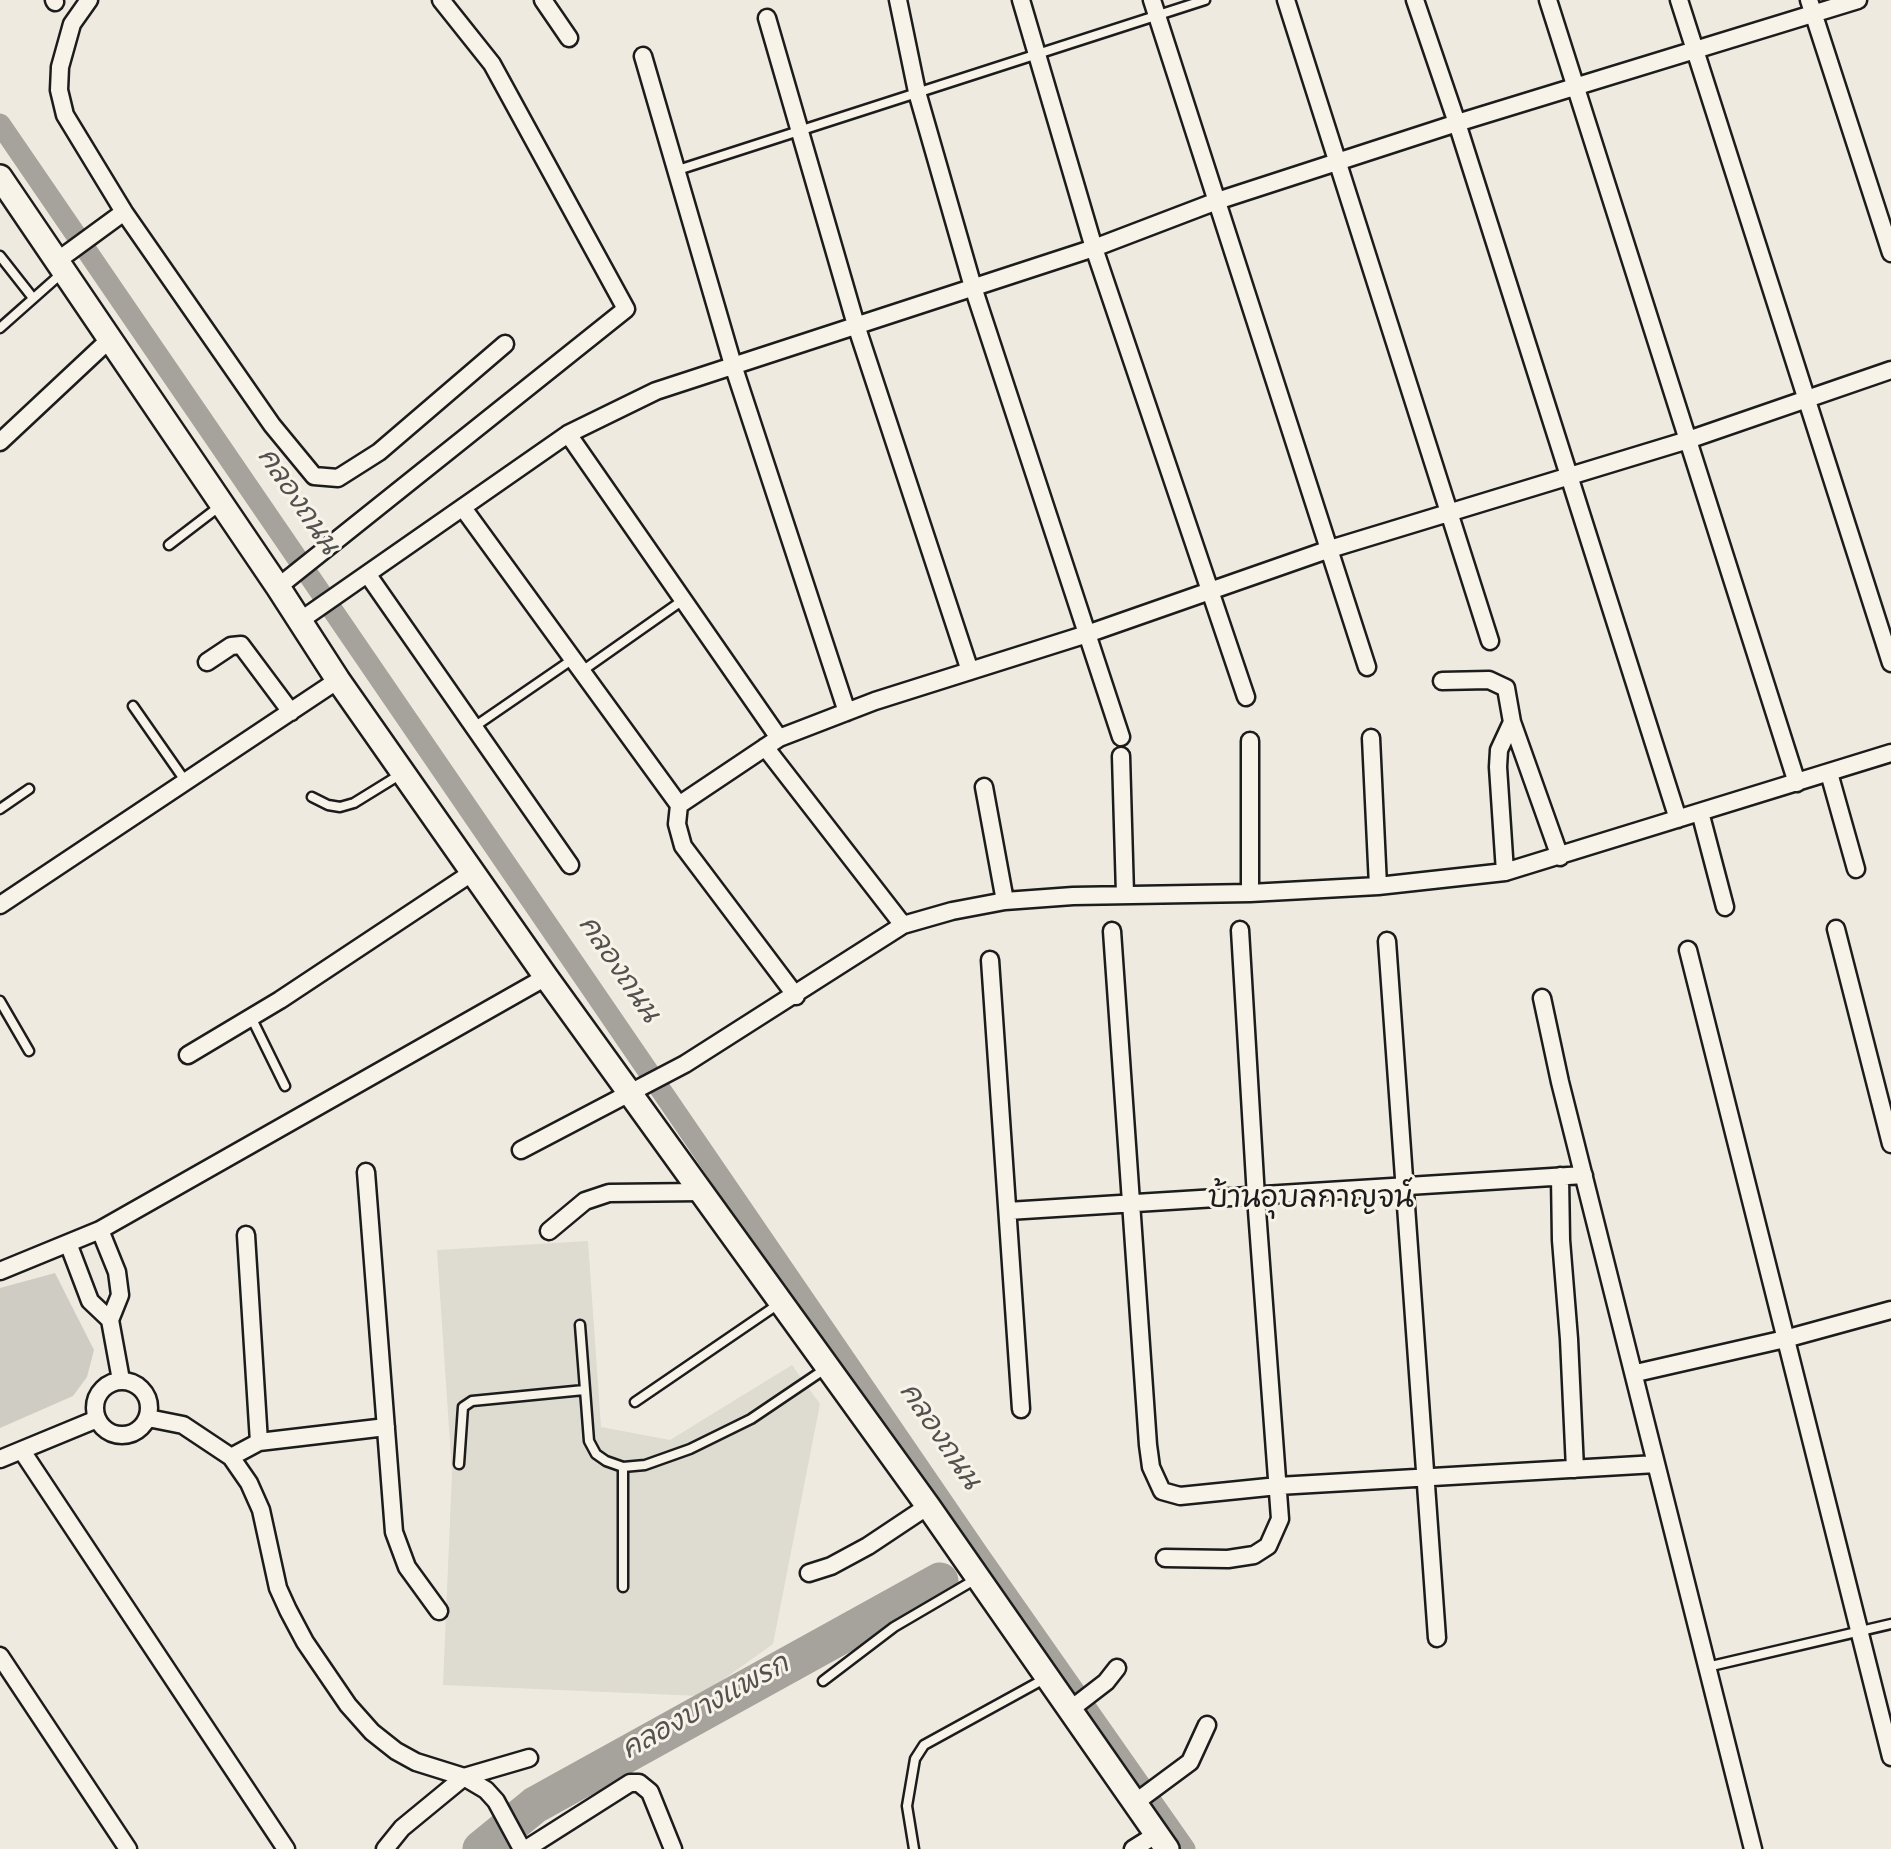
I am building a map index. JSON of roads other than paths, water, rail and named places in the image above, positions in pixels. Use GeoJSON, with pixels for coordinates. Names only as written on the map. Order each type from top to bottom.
{"type":"FeatureCollection","features":[{"type":"Feature","properties":{"kind":"street"},"geometry":{"type":"LineString","coordinates":[[89,0],[72,24],[60,66],[59,90],[65,115],[119,215],[272,425],[314,476],[338,478],[379,452],[505,344]]}},
{"type":"Feature","properties":{"kind":"street"},"geometry":{"type":"LineString","coordinates":[[279,586],[625,309],[492,64],[441,0]]}},
{"type":"Feature","properties":{"kind":"street"},"geometry":{"type":"LineString","coordinates":[[543,0],[569,38]]}},
{"type":"Feature","properties":{"kind":"street"},"geometry":{"type":"LineString","coordinates":[[898,0],[917,92],[973,287],[1121,737]]}},
{"type":"Feature","properties":{"kind":"street"},"geometry":{"type":"LineString","coordinates":[[1021,0],[1039,53],[1094,248],[1246,697]]}},
{"type":"Feature","properties":{"kind":"street"},"geometry":{"type":"LineString","coordinates":[[1286,0],[1490,642]]}},
{"type":"Feature","properties":{"kind":"street"},"geometry":{"type":"LineString","coordinates":[[1415,0],[1457,123],[1678,819]]}},
{"type":"Feature","properties":{"kind":"street"},"geometry":{"type":"LineString","coordinates":[[1548,0],[1797,783]]}},
{"type":"Feature","properties":{"kind":"street"},"geometry":{"type":"LineString","coordinates":[[1679,0],[1891,663]]}},
{"type":"Feature","properties":{"kind":"street"},"geometry":{"type":"LineString","coordinates":[[307,616],[568,434],[656,391],[1094,248],[1217,201],[1457,123],[1695,51],[1812,6],[1858,0]]}},
{"type":"Feature","properties":{"kind":"street"},"geometry":{"type":"LineString","coordinates":[[1812,6],[1891,253]]}},
{"type":"Feature","properties":{"kind":"street"},"geometry":{"type":"LineString","coordinates":[[1154,8],[1367,667]]}},
{"type":"Feature","properties":{"kind":"street"},"geometry":{"type":"LineString","coordinates":[[767,18],[856,325],[970,671]]}},
{"type":"Feature","properties":{"kind":"street"},"geometry":{"type":"LineString","coordinates":[[643,55],[733,365],[847,712]]}},
{"type":"Feature","properties":{"kind":"street"},"geometry":{"type":"LineString","coordinates":[[0,177],[65,260],[110,339],[279,586],[307,616],[338,680],[472,872],[546,976],[639,1090],[701,1192],[1049,1677],[1076,1705],[1140,1799],[1162,1842],[1133,1849]]}},
{"type":"Feature","properties":{"kind":"street"},"geometry":{"type":"LineString","coordinates":[[65,260],[119,215]]}},
{"type":"Feature","properties":{"kind":"street"},"geometry":{"type":"LineString","coordinates":[[0,442],[110,339]]}},
{"type":"Feature","properties":{"kind":"street"},"geometry":{"type":"LineString","coordinates":[[679,806],[772,743],[847,712],[1087,634],[1330,549],[1688,440],[1891,370]]}},
{"type":"Feature","properties":{"kind":"street"},"geometry":{"type":"LineString","coordinates":[[568,434],[683,600],[772,743],[903,925]]}},
{"type":"Feature","properties":{"kind":"street"},"geometry":{"type":"LineString","coordinates":[[463,508],[679,806],[677,824],[683,846],[796,996]]}},
{"type":"Feature","properties":{"kind":"street"},"geometry":{"type":"LineString","coordinates":[[363,578],[474,727],[570,865]]}},
{"type":"Feature","properties":{"kind":"street"},"geometry":{"type":"LineString","coordinates":[[208,662],[231,646],[241,645],[291,712]]}},
{"type":"Feature","properties":{"kind":"street"},"geometry":{"type":"LineString","coordinates":[[0,905],[338,680]]}},
{"type":"Feature","properties":{"kind":"street"},"geometry":{"type":"LineString","coordinates":[[1442,681],[1489,680],[1506,688],[1512,722],[1560,857]]}},
{"type":"Feature","properties":{"kind":"street"},"geometry":{"type":"LineString","coordinates":[[1505,872],[1498,767],[1499,750],[1512,722]]}},
{"type":"Feature","properties":{"kind":"street"},"geometry":{"type":"LineString","coordinates":[[1371,738],[1378,886]]}},
{"type":"Feature","properties":{"kind":"street"},"geometry":{"type":"LineString","coordinates":[[1250,741],[1250,893]]}},
{"type":"Feature","properties":{"kind":"street"},"geometry":{"type":"LineString","coordinates":[[521,1150],[685,1064],[796,996],[903,925],[952,911],[1005,901],[1125,894],[1250,893],[1378,886],[1505,872],[1891,753]]}},
{"type":"Feature","properties":{"kind":"street"},"geometry":{"type":"LineString","coordinates":[[1121,756],[1125,894]]}},
{"type":"Feature","properties":{"kind":"street"},"geometry":{"type":"LineString","coordinates":[[1829,773],[1856,869]]}},
{"type":"Feature","properties":{"kind":"street"},"geometry":{"type":"LineString","coordinates":[[984,787],[1005,901]]}},
{"type":"Feature","properties":{"kind":"street"},"geometry":{"type":"LineString","coordinates":[[1700,812],[1725,907]]}},
{"type":"Feature","properties":{"kind":"street"},"geometry":{"type":"LineString","coordinates":[[188,1055],[251,1017],[472,872]]}},
{"type":"Feature","properties":{"kind":"street"},"geometry":{"type":"LineString","coordinates":[[1836,929],[1891,1144]]}},
{"type":"Feature","properties":{"kind":"street"},"geometry":{"type":"LineString","coordinates":[[1165,1558],[1228,1559],[1254,1555],[1268,1546],[1280,1519],[1256,1197],[1240,930]]}},
{"type":"Feature","properties":{"kind":"street"},"geometry":{"type":"LineString","coordinates":[[1112,931],[1148,1445],[1155,1481],[1162,1491],[1180,1496],[1278,1486],[1656,1464]]}},
{"type":"Feature","properties":{"kind":"street"},"geometry":{"type":"LineString","coordinates":[[1387,941],[1437,1638]]}},
{"type":"Feature","properties":{"kind":"street"},"geometry":{"type":"LineString","coordinates":[[1688,950],[1891,1757]]}},
{"type":"Feature","properties":{"kind":"street"},"geometry":{"type":"LineString","coordinates":[[990,960],[1021,1409]]}},
{"type":"Feature","properties":{"kind":"street"},"geometry":{"type":"LineString","coordinates":[[0,1271],[100,1230],[546,976]]}},
{"type":"Feature","properties":{"kind":"street"},"geometry":{"type":"LineString","coordinates":[[1542,998],[1706,1667],[1754,1849]]}},
{"type":"Feature","properties":{"kind":"street"},"geometry":{"type":"LineString","coordinates":[[366,1172],[398,1548],[407,1567],[439,1611]]}},
{"type":"Feature","properties":{"kind":"street"},"geometry":{"type":"LineString","coordinates":[[1009,1212],[1584,1175]]}},
{"type":"Feature","properties":{"kind":"street"},"geometry":{"type":"LineString","coordinates":[[1560,1176],[1561,1240],[1575,1469]]}},
{"type":"Feature","properties":{"kind":"street"},"geometry":{"type":"LineString","coordinates":[[549,1231],[585,1201],[609,1193],[701,1192]]}},
{"type":"Feature","properties":{"kind":"street"},"geometry":{"type":"LineString","coordinates":[[100,1230],[117,1272],[120,1295],[110,1320],[121,1380]]}},
{"type":"Feature","properties":{"kind":"street"},"geometry":{"type":"LineString","coordinates":[[246,1235],[259,1442]]}},
{"type":"Feature","properties":{"kind":"street"},"geometry":{"type":"LineString","coordinates":[[68,1243],[90,1301],[110,1320]]}},
{"type":"Feature","properties":{"kind":"street"},"geometry":{"type":"LineString","coordinates":[[1636,1373],[1786,1339],[1891,1310]]}},
{"type":"Feature","properties":{"kind":"street"},"geometry":{"type":"LineString","coordinates":[[121,1380],[132,1382],[147,1397],[148,1418],[134,1433],[123,1435],[113,1433],[97,1419],[95,1408],[102,1389],[121,1380]]}},
{"type":"Feature","properties":{"kind":"street"},"geometry":{"type":"LineString","coordinates":[[148,1418],[183,1424],[231,1457],[249,1483],[261,1510],[278,1588],[288,1610],[305,1642],[348,1705],[372,1732],[396,1751],[416,1762],[464,1777],[486,1790],[496,1801],[522,1846],[630,1783],[639,1783],[650,1792],[673,1849]]}},
{"type":"Feature","properties":{"kind":"street"},"geometry":{"type":"LineString","coordinates":[[0,1459],[97,1419]]}},
{"type":"Feature","properties":{"kind":"street"},"geometry":{"type":"LineString","coordinates":[[231,1457],[259,1442],[386,1427]]}},
{"type":"Feature","properties":{"kind":"street"},"geometry":{"type":"LineString","coordinates":[[22,1451],[286,1849]]}},
{"type":"Feature","properties":{"kind":"street"},"geometry":{"type":"LineString","coordinates":[[809,1573],[831,1566],[868,1546],[928,1506]]}},
{"type":"Feature","properties":{"kind":"street"},"geometry":{"type":"LineString","coordinates":[[0,1656],[128,1849]]}},
{"type":"Feature","properties":{"kind":"street"},"geometry":{"type":"LineString","coordinates":[[1076,1705],[1106,1682],[1117,1668]]}},
{"type":"Feature","properties":{"kind":"street"},"geometry":{"type":"LineString","coordinates":[[1140,1799],[1190,1762],[1207,1725]]}},
{"type":"Feature","properties":{"kind":"street"},"geometry":{"type":"LineString","coordinates":[[385,1849],[402,1828],[464,1777],[529,1758]]}},
{"type":"Feature","properties":{"kind":"lane"},"geometry":{"type":"LineString","coordinates":[[678,170],[1039,53],[1154,8],[1205,0]]}},
{"type":"Feature","properties":{"kind":"lane"},"geometry":{"type":"LineString","coordinates":[[0,256],[33,298]]}},
{"type":"Feature","properties":{"kind":"lane"},"geometry":{"type":"LineString","coordinates":[[0,328],[33,298],[65,260]]}},
{"type":"Feature","properties":{"kind":"lane"},"geometry":{"type":"LineString","coordinates":[[169,545],[222,504]]}},
{"type":"Feature","properties":{"kind":"lane"},"geometry":{"type":"LineString","coordinates":[[474,727],[683,600]]}},
{"type":"Feature","properties":{"kind":"lane"},"geometry":{"type":"LineString","coordinates":[[133,706],[186,782]]}},
{"type":"Feature","properties":{"kind":"lane"},"geometry":{"type":"LineString","coordinates":[[312,797],[328,805],[340,807],[354,803],[403,773]]}},
{"type":"Feature","properties":{"kind":"lane"},"geometry":{"type":"LineString","coordinates":[[0,809],[29,789]]}},
{"type":"Feature","properties":{"kind":"lane"},"geometry":{"type":"LineString","coordinates":[[0,1002],[29,1051]]}},
{"type":"Feature","properties":{"kind":"lane"},"geometry":{"type":"LineString","coordinates":[[251,1017],[285,1086]]}},
{"type":"Feature","properties":{"kind":"lane"},"geometry":{"type":"LineString","coordinates":[[635,1402],[781,1302]]}},
{"type":"Feature","properties":{"kind":"lane"},"geometry":{"type":"LineString","coordinates":[[580,1325],[589,1441],[596,1454],[623,1467],[645,1465],[702,1443],[751,1419],[827,1367]]}},
{"type":"Feature","properties":{"kind":"lane"},"geometry":{"type":"LineString","coordinates":[[459,1464],[463,1407],[472,1401],[584,1390]]}},
{"type":"Feature","properties":{"kind":"lane"},"geometry":{"type":"LineString","coordinates":[[623,1467],[623,1587]]}},
{"type":"Feature","properties":{"kind":"lane"},"geometry":{"type":"LineString","coordinates":[[823,1681],[894,1627],[979,1578]]}},
{"type":"Feature","properties":{"kind":"lane"},"geometry":{"type":"LineString","coordinates":[[1706,1667],[1891,1623]]}},
{"type":"Feature","properties":{"kind":"lane"},"geometry":{"type":"LineString","coordinates":[[914,1849],[907,1807],[915,1759],[924,1745],[1049,1677]]}},
{"type":"Feature","properties":{"kind":"waterway","name":"คลองถนน"},"geometry":{"type":"LineString","coordinates":[[0,124],[979,1555],[1185,1849]]}},
{"type":"Feature","properties":{"kind":"waterway","name":"คลองบางแพรก"},"geometry":{"type":"LineString","coordinates":[[481,1849],[535,1805],[940,1581]]}},
{"type":"Feature","properties":{"kind":"district","name":"บ้านอุบลกาญจน์"},"geometry":{"type":"Point","coordinates":[1311,1202]}}]}
